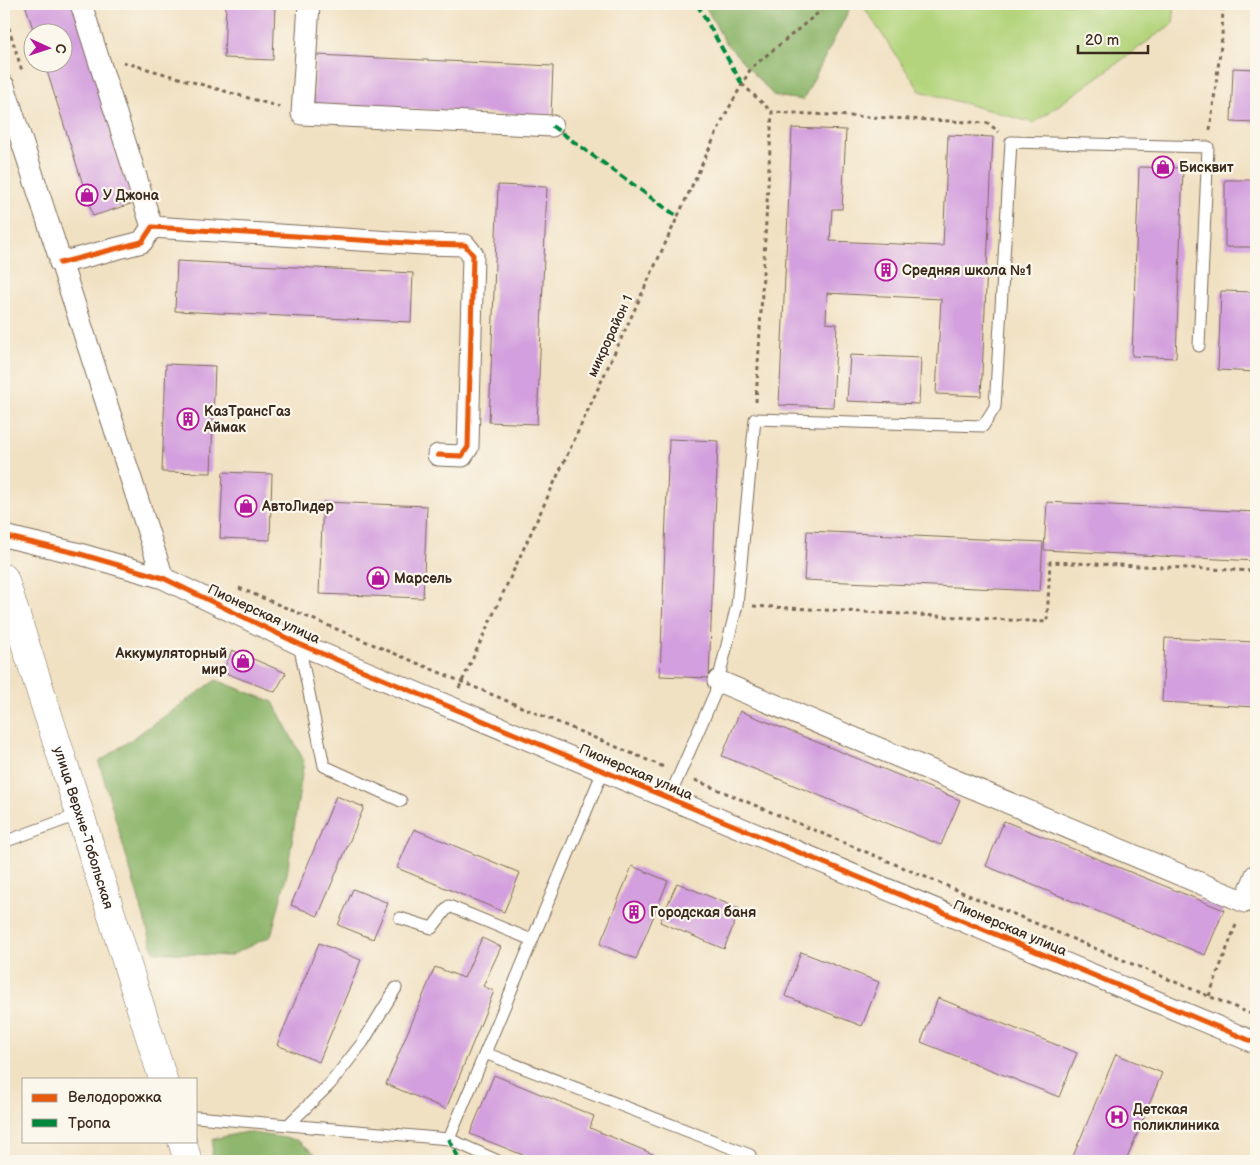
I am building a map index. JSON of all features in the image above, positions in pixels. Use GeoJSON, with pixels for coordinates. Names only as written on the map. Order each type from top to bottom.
{"type":"FeatureCollection","features":[{"type":"Feature","properties":{"kind":"street"},"geometry":{"type":"LineString","coordinates":[[81,4],[152,227]]}},
{"type":"Feature","properties":{"kind":"street"},"geometry":{"type":"LineString","coordinates":[[309,4],[302,114],[552,126]]}},
{"type":"Feature","properties":{"kind":"street"},"geometry":{"type":"LineString","coordinates":[[4,86],[163,578]]}},
{"type":"Feature","properties":{"kind":"street"},"geometry":{"type":"LineString","coordinates":[[60,263],[142,242],[152,227]]}},
{"type":"Feature","properties":{"kind":"street"},"geometry":{"type":"LineString","coordinates":[[152,227],[464,245],[473,255],[468,446],[462,456],[438,455]]}},
{"type":"Feature","properties":{"kind":"street","name":"Пионерская улица"},"geometry":{"type":"LineString","coordinates":[[4,536],[80,554],[163,578],[299,644],[1256,1043]]}},
{"type":"Feature","properties":{"kind":"street","name":"улица Верхне-Тобольская"},"geometry":{"type":"LineString","coordinates":[[4,578],[163,1078]]}},
{"type":"Feature","properties":{"kind":"street"},"geometry":{"type":"LineString","coordinates":[[718,681],[1245,902],[1256,875]]}},
{"type":"Feature","properties":{"kind":"street"},"geometry":{"type":"LineString","coordinates":[[182,1142],[188,1161]]}},
{"type":"Feature","properties":{"kind":"lane"},"geometry":{"type":"LineString","coordinates":[[668,798],[715,693],[737,605],[755,420],[983,426],[995,407],[1011,142],[1208,147],[1199,346]]}},
{"type":"Feature","properties":{"kind":"lane"},"geometry":{"type":"LineString","coordinates":[[299,644],[324,766],[401,801]]}},
{"type":"Feature","properties":{"kind":"lane"},"geometry":{"type":"LineString","coordinates":[[449,1139],[603,770]]}},
{"type":"Feature","properties":{"kind":"lane"},"geometry":{"type":"LineString","coordinates":[[4,842],[80,814]]}},
{"type":"Feature","properties":{"kind":"lane"},"geometry":{"type":"LineString","coordinates":[[400,918],[432,928],[449,906],[532,940]]}},
{"type":"Feature","properties":{"kind":"lane"},"geometry":{"type":"LineString","coordinates":[[288,1125],[330,1084],[363,1042],[396,988]]}},
{"type":"Feature","properties":{"kind":"lane"},"geometry":{"type":"LineString","coordinates":[[485,1053],[750,1155]]}},
{"type":"Feature","properties":{"kind":"lane"},"geometry":{"type":"LineString","coordinates":[[198,1117],[449,1139],[498,1161]]}},
{"type":"Feature","properties":{"kind":"path"},"geometry":{"type":"LineString","coordinates":[[1208,147],[1222,37],[1223,4]]}},
{"type":"Feature","properties":{"kind":"path"},"geometry":{"type":"LineString","coordinates":[[97,54],[302,114]]}},
{"type":"Feature","properties":{"kind":"path"},"geometry":{"type":"LineString","coordinates":[[742,84],[772,112],[988,123],[1011,142]]}},
{"type":"Feature","properties":{"kind":"path"},"geometry":{"type":"LineString","coordinates":[[755,420],[772,112]]}},
{"type":"Feature","properties":{"kind":"path"},"geometry":{"type":"LineString","coordinates":[[737,605],[1047,622],[1050,562],[1256,571]]}},
{"type":"Feature","properties":{"kind":"path"},"geometry":{"type":"LineString","coordinates":[[236,586],[1256,1016]]}},
{"type":"Feature","properties":{"kind":"path"},"geometry":{"type":"LineString","coordinates":[[1209,996],[1245,902]]}},
{"type":"Feature","properties":{"kind":"green space"},"geometry":{"type":"Polygon","coordinates":[[[704,4],[852,4],[803,100],[774,96],[725,42],[704,4]]]}},
{"type":"Feature","properties":{"kind":"green space"},"geometry":{"type":"Polygon","coordinates":[[[862,4],[1175,4],[1173,23],[1034,123],[920,91],[862,4]]]}},
{"type":"Feature","properties":{"kind":"green space"},"geometry":{"type":"Polygon","coordinates":[[[216,680],[273,702],[304,761],[287,874],[271,936],[229,956],[154,952],[99,762],[216,680]]]}},
{"type":"Feature","properties":{"kind":"green space"},"geometry":{"type":"Polygon","coordinates":[[[246,1132],[297,1140],[322,1159],[330,1161],[212,1161],[213,1139],[246,1132]]]}},
{"type":"Feature","properties":{"kind":"building"},"geometry":{"type":"Polygon","coordinates":[[[25,4],[77,4],[140,201],[93,216],[47,72],[72,72],[72,22],[31,22],[25,4]]]}},
{"type":"Feature","properties":{"kind":"building"},"geometry":{"type":"Polygon","coordinates":[[[226,4],[275,4],[273,60],[224,58],[226,4]]]}},
{"type":"Feature","properties":{"kind":"building"},"geometry":{"type":"Polygon","coordinates":[[[316,55],[553,66],[551,116],[314,104],[316,55]]]}},
{"type":"Feature","properties":{"kind":"building"},"geometry":{"type":"Polygon","coordinates":[[[1233,68],[1256,69],[1256,123],[1231,122],[1233,68]]]}},
{"type":"Feature","properties":{"kind":"building","name":"Средняя школа №1"},"geometry":{"type":"Polygon","coordinates":[[[792,128],[846,130],[842,209],[832,209],[830,241],[943,246],[948,135],[993,137],[981,396],[936,394],[941,299],[827,293],[826,323],[837,324],[833,407],[779,405],[792,128]]]}},
{"type":"Feature","properties":{"kind":"building"},"geometry":{"type":"Polygon","coordinates":[[[1139,167],[1183,168],[1176,358],[1132,356],[1139,167]]]}},
{"type":"Feature","properties":{"kind":"building"},"geometry":{"type":"Polygon","coordinates":[[[1225,180],[1256,180],[1256,247],[1225,247],[1225,180]]]}},
{"type":"Feature","properties":{"kind":"building"},"geometry":{"type":"Polygon","coordinates":[[[498,185],[547,187],[537,424],[489,422],[498,185]]]}},
{"type":"Feature","properties":{"kind":"building"},"geometry":{"type":"Polygon","coordinates":[[[177,261],[413,273],[411,322],[175,311],[177,261]]]}},
{"type":"Feature","properties":{"kind":"building"},"geometry":{"type":"Polygon","coordinates":[[[1221,291],[1256,292],[1256,372],[1218,370],[1221,291]]]}},
{"type":"Feature","properties":{"kind":"building"},"geometry":{"type":"Polygon","coordinates":[[[850,355],[921,358],[919,404],[847,401],[850,355]]]}},
{"type":"Feature","properties":{"kind":"building","name":"КазТрансГаз Аймак"},"geometry":{"type":"Polygon","coordinates":[[[166,364],[215,366],[211,473],[162,472],[166,364]]]}},
{"type":"Feature","properties":{"kind":"building"},"geometry":{"type":"Polygon","coordinates":[[[669,439],[718,441],[709,678],[660,676],[669,439]]]}},
{"type":"Feature","properties":{"kind":"building","name":"АвтоЛидер"},"geometry":{"type":"Polygon","coordinates":[[[223,472],[272,474],[270,540],[220,538],[223,472]]]}},
{"type":"Feature","properties":{"kind":"building"},"geometry":{"type":"Polygon","coordinates":[[[323,502],[427,506],[423,598],[319,594],[323,502]]]}},
{"type":"Feature","properties":{"kind":"building"},"geometry":{"type":"Polygon","coordinates":[[[1047,502],[1256,512],[1256,561],[1044,550],[1047,502]]]}},
{"type":"Feature","properties":{"kind":"building"},"geometry":{"type":"Polygon","coordinates":[[[807,531],[1043,542],[1040,591],[804,580],[807,531]]]}},
{"type":"Feature","properties":{"kind":"building"},"geometry":{"type":"Polygon","coordinates":[[[1165,638],[1256,642],[1256,707],[1162,702],[1165,638]]]}},
{"type":"Feature","properties":{"kind":"building","name":"Аккумуляторный мир"},"geometry":{"type":"Polygon","coordinates":[[[232,650],[286,673],[275,692],[223,672],[232,650]]]}},
{"type":"Feature","properties":{"kind":"building"},"geometry":{"type":"Polygon","coordinates":[[[740,711],[960,800],[941,845],[722,756],[740,711]]]}},
{"type":"Feature","properties":{"kind":"building"},"geometry":{"type":"Polygon","coordinates":[[[336,796],[364,807],[318,916],[291,905],[336,796]]]}},
{"type":"Feature","properties":{"kind":"building"},"geometry":{"type":"Polygon","coordinates":[[[1004,821],[1224,910],[1205,955],[986,866],[1004,821]]]}},
{"type":"Feature","properties":{"kind":"building"},"geometry":{"type":"Polygon","coordinates":[[[414,829],[520,873],[504,912],[397,868],[414,829]]]}},
{"type":"Feature","properties":{"kind":"building","name":"Городская баня"},"geometry":{"type":"Polygon","coordinates":[[[632,866],[668,881],[636,959],[600,944],[632,866]]]}},
{"type":"Feature","properties":{"kind":"building"},"geometry":{"type":"Polygon","coordinates":[[[677,883],[740,909],[724,949],[660,922],[677,883]]]}},
{"type":"Feature","properties":{"kind":"building"},"geometry":{"type":"Polygon","coordinates":[[[353,889],[388,903],[373,939],[338,925],[353,889]]]}},
{"type":"Feature","properties":{"kind":"building"},"geometry":{"type":"Polygon","coordinates":[[[482,938],[501,947],[483,986],[494,991],[446,1109],[386,1084],[435,967],[464,978],[482,938]]]}},
{"type":"Feature","properties":{"kind":"building"},"geometry":{"type":"Polygon","coordinates":[[[319,943],[361,960],[319,1062],[277,1045],[319,943]]]}},
{"type":"Feature","properties":{"kind":"building"},"geometry":{"type":"Polygon","coordinates":[[[801,952],[879,982],[862,1026],[785,996],[801,952]]]}},
{"type":"Feature","properties":{"kind":"building"},"geometry":{"type":"Polygon","coordinates":[[[938,998],[1077,1053],[1059,1097],[921,1042],[938,998]]]}},
{"type":"Feature","properties":{"kind":"building","name":"Детская поликлиника"},"geometry":{"type":"Polygon","coordinates":[[[1116,1054],[1162,1073],[1126,1161],[1071,1161],[1116,1054]]]}},
{"type":"Feature","properties":{"kind":"building"},"geometry":{"type":"Polygon","coordinates":[[[494,1075],[594,1116],[590,1128],[670,1161],[538,1161],[470,1134],[494,1075]]]}},
{"type":"Feature","properties":{"kind":"marked path"},"geometry":{"type":"LineString","coordinates":[[697,4],[742,84]]}},
{"type":"Feature","properties":{"kind":"marked path"},"geometry":{"type":"LineString","coordinates":[[552,126],[678,217]]}},
{"type":"Feature","properties":{"kind":"marked path"},"geometry":{"type":"LineString","coordinates":[[449,1139],[460,1161]]}},
{"type":"Feature","properties":{"kind":"cycle path"},"geometry":{"type":"LineString","coordinates":[[60,263],[142,242],[152,227],[465,245],[473,255],[468,447],[462,456],[438,455]]}},
{"type":"Feature","properties":{"kind":"cycle path"},"geometry":{"type":"LineString","coordinates":[[4,536],[80,554],[163,578],[299,644],[1256,1043]]}},
{"type":"Feature","properties":{"kind":"place","name":"Бисквит"},"geometry":{"type":"Point","coordinates":[1163,167]}},
{"type":"Feature","properties":{"kind":"place","name":"У Джона"},"geometry":{"type":"Point","coordinates":[87,195]}},
{"type":"Feature","properties":{"kind":"place","name":"Средняя школа №1"},"geometry":{"type":"Point","coordinates":[886,270]}},
{"type":"Feature","properties":{"kind":"place","name":"КазТрансГаз Аймак"},"geometry":{"type":"Point","coordinates":[188,419]}},
{"type":"Feature","properties":{"kind":"place","name":"АвтоЛидер"},"geometry":{"type":"Point","coordinates":[246,506]}},
{"type":"Feature","properties":{"kind":"place","name":"Марсель"},"geometry":{"type":"Point","coordinates":[378,578]}},
{"type":"Feature","properties":{"kind":"place","name":"Аккумуляторный мир"},"geometry":{"type":"Point","coordinates":[243,661]}},
{"type":"Feature","properties":{"kind":"place","name":"Городская баня"},"geometry":{"type":"Point","coordinates":[634,912]}},
{"type":"Feature","properties":{"kind":"place","name":"Детская поликлиника"},"geometry":{"type":"Point","coordinates":[1117,1117]}}]}
